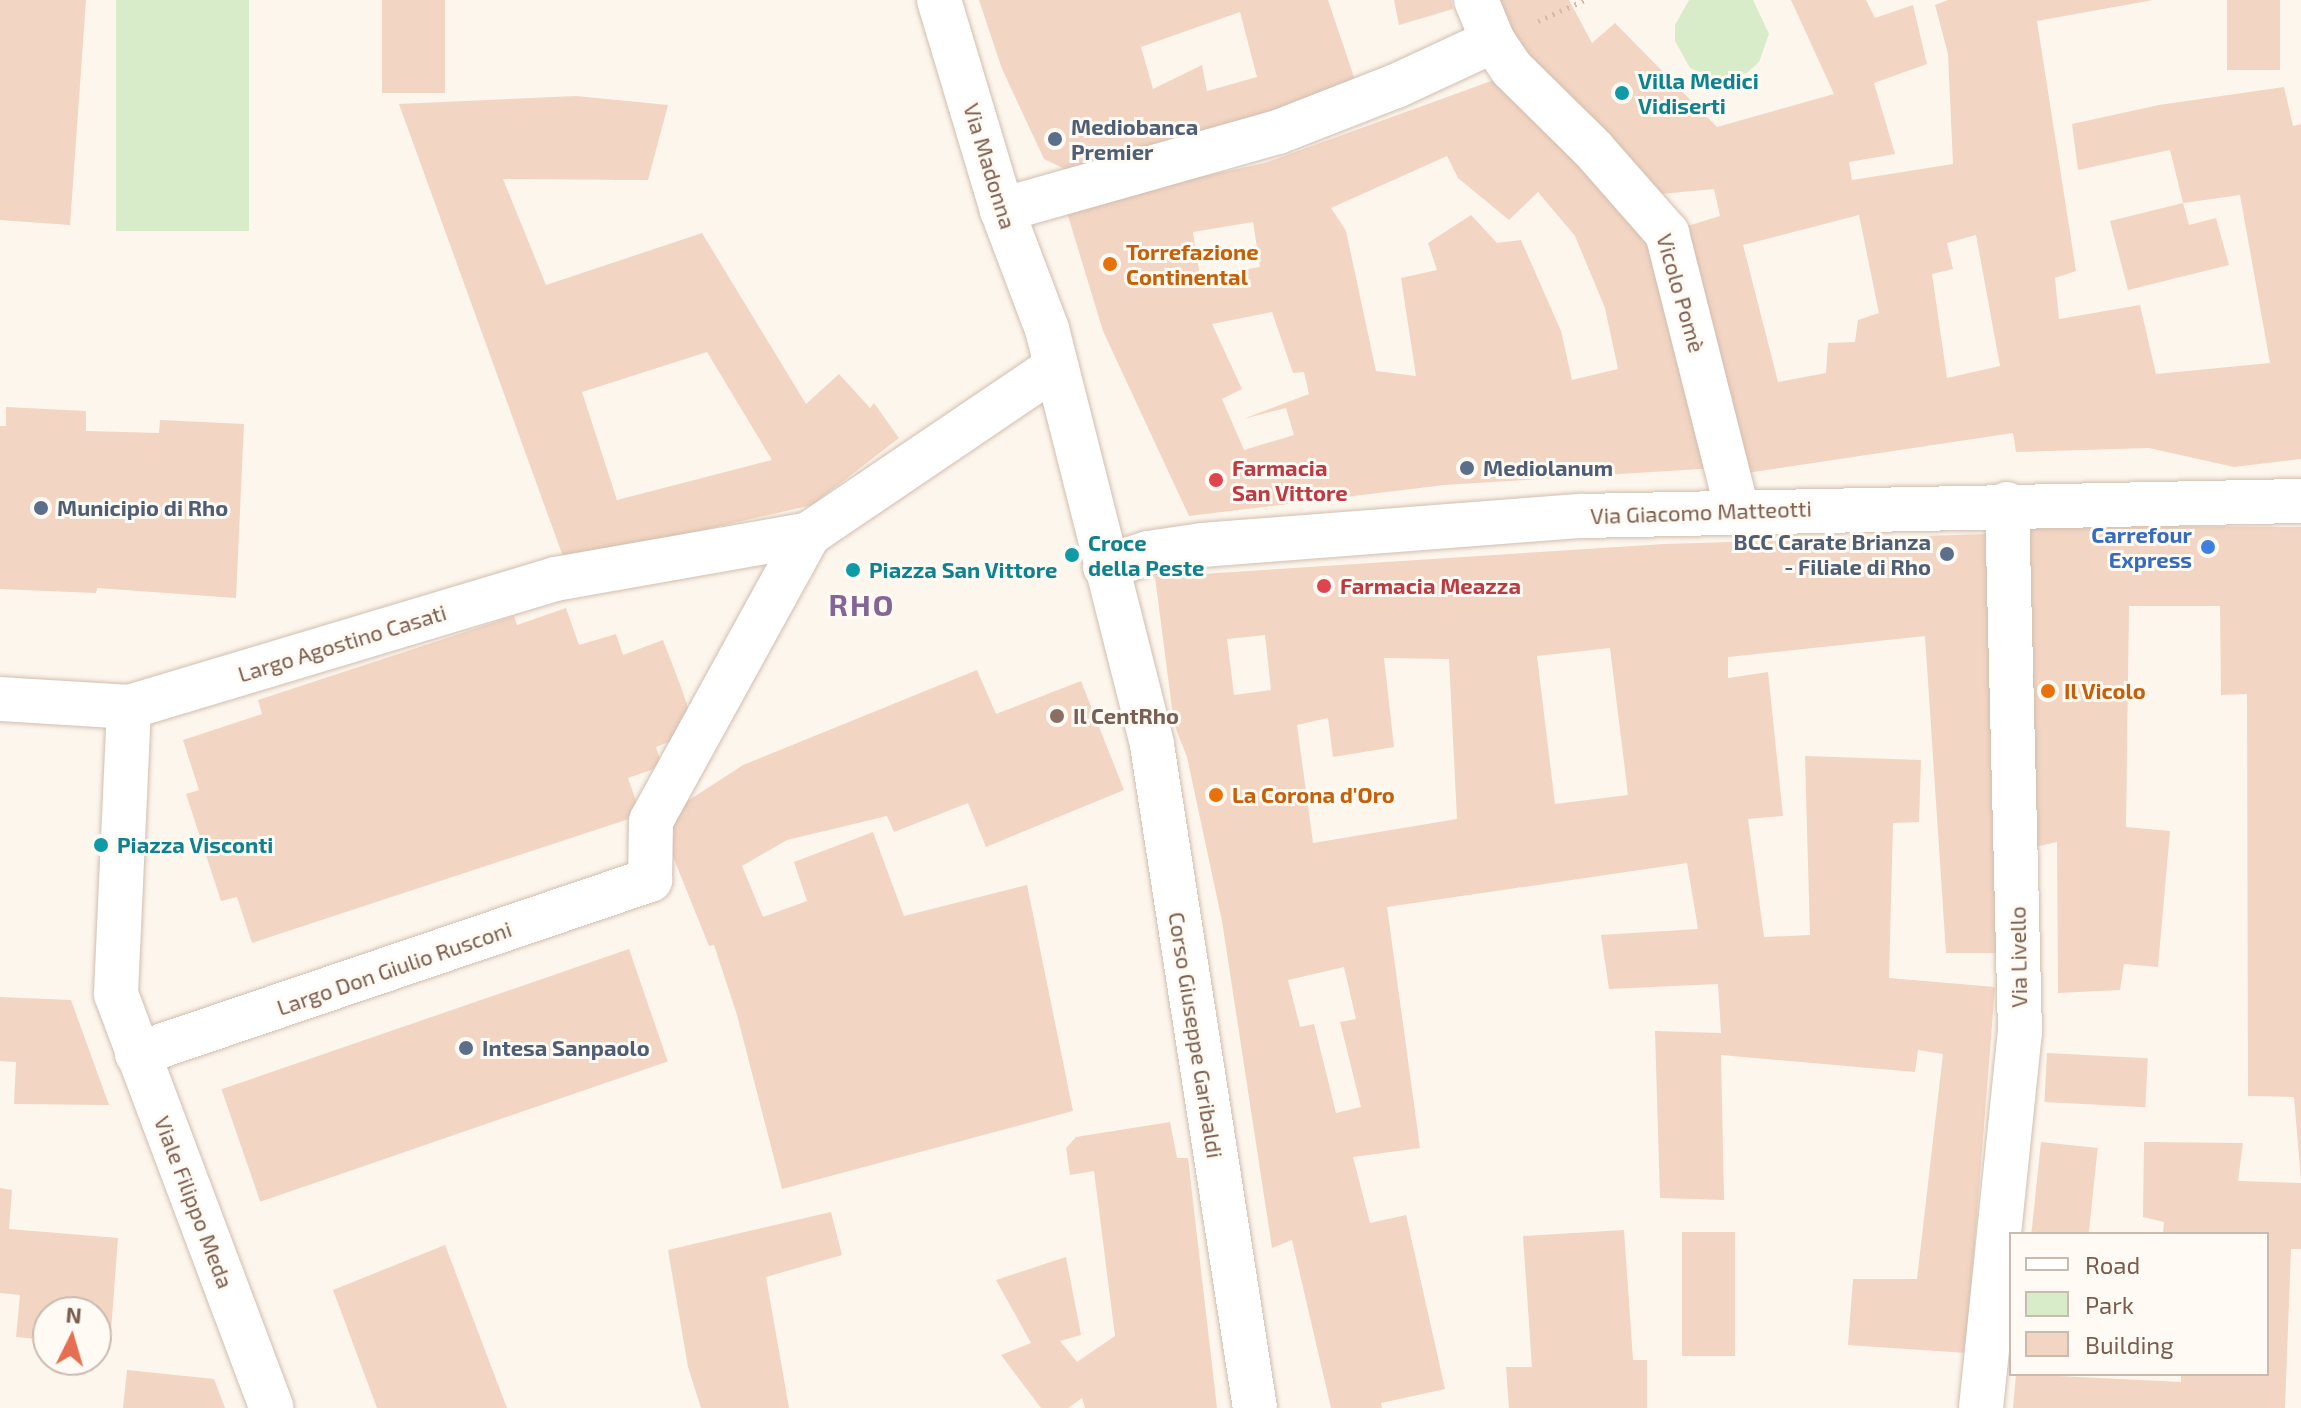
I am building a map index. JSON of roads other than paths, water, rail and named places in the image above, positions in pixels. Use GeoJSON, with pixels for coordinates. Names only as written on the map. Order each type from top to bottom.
{"type":"FeatureCollection","features":[{"type":"Feature","properties":{"kind":"street","name":"Via Madonna"},"geometry":{"type":"LineString","coordinates":[[939,0],[1002,210],[1051,348]]}},
{"type":"Feature","properties":{"kind":"street","name":"Vicolo Pomè"},"geometry":{"type":"LineString","coordinates":[[1476,0],[1493,41],[1512,69],[1594,150],[1667,233],[1737,510]]}},
{"type":"Feature","properties":{"kind":"street"},"geometry":{"type":"LineString","coordinates":[[1002,210],[1278,132],[1396,86],[1493,41]]}},
{"type":"Feature","properties":{"kind":"street"},"geometry":{"type":"LineString","coordinates":[[809,534],[1051,348],[1105,567]]}},
{"type":"Feature","properties":{"kind":"street","name":"Via Giacomo Matteotti"},"geometry":{"type":"LineString","coordinates":[[1105,567],[1148,553],[1202,545],[1582,516],[2007,504],[2301,501]]}},
{"type":"Feature","properties":{"kind":"street","name":"Via Livello"},"geometry":{"type":"LineString","coordinates":[[1981,1408],[2020,1033],[2007,504]]}},
{"type":"Feature","properties":{"kind":"street","name":"Largo Agostino Casati"},"geometry":{"type":"LineString","coordinates":[[129,707],[555,579],[809,534]]}},
{"type":"Feature","properties":{"kind":"street","name":"Largo Don Giulio Rusconi"},"geometry":{"type":"LineString","coordinates":[[137,1054],[650,880],[651,821],[809,534]]}},
{"type":"Feature","properties":{"kind":"street","name":"Corso Giuseppe Garibaldi"},"geometry":{"type":"LineString","coordinates":[[1105,567],[1152,745],[1255,1408]]}},
{"type":"Feature","properties":{"kind":"street"},"geometry":{"type":"LineString","coordinates":[[0,699],[129,707]]}},
{"type":"Feature","properties":{"kind":"street","name":"Viale Filippo Meda"},"geometry":{"type":"LineString","coordinates":[[129,707],[116,994],[272,1408]]}},
{"type":"Feature","properties":{"kind":"place","name":"Villa Medici Vidiserti"},"geometry":{"type":"Point","coordinates":[1622,93]}},
{"type":"Feature","properties":{"kind":"place","name":"Mediobanca Premier"},"geometry":{"type":"Point","coordinates":[1055,139]}},
{"type":"Feature","properties":{"kind":"place","name":"Torrefazione Continental"},"geometry":{"type":"Point","coordinates":[1110,264]}},
{"type":"Feature","properties":{"kind":"place","name":"Mediolanum"},"geometry":{"type":"Point","coordinates":[1467,468]}},
{"type":"Feature","properties":{"kind":"place","name":"Farmacia San Vittore"},"geometry":{"type":"Point","coordinates":[1216,480]}},
{"type":"Feature","properties":{"kind":"place","name":"Municipio di Rho"},"geometry":{"type":"Point","coordinates":[41,508]}},
{"type":"Feature","properties":{"kind":"place","name":"Carrefour Express"},"geometry":{"type":"Point","coordinates":[2208,547]}},
{"type":"Feature","properties":{"kind":"place","name":"BCC Carate Brianza - Filiale di Rho"},"geometry":{"type":"Point","coordinates":[1947,554]}},
{"type":"Feature","properties":{"kind":"place","name":"Croce della Peste"},"geometry":{"type":"Point","coordinates":[1072,555]}},
{"type":"Feature","properties":{"kind":"place","name":"Piazza San Vittore"},"geometry":{"type":"Point","coordinates":[853,570]}},
{"type":"Feature","properties":{"kind":"place","name":"Farmacia Meazza"},"geometry":{"type":"Point","coordinates":[1324,586]}},
{"type":"Feature","properties":{"kind":"place","name":"Il Vicolo"},"geometry":{"type":"Point","coordinates":[2048,691]}},
{"type":"Feature","properties":{"kind":"place","name":"Il CentRho"},"geometry":{"type":"Point","coordinates":[1057,716]}},
{"type":"Feature","properties":{"kind":"place","name":"La Corona d'Oro"},"geometry":{"type":"Point","coordinates":[1216,795]}},
{"type":"Feature","properties":{"kind":"place","name":"Piazza Visconti"},"geometry":{"type":"Point","coordinates":[101,845]}},
{"type":"Feature","properties":{"kind":"place","name":"Intesa Sanpaolo"},"geometry":{"type":"Point","coordinates":[466,1048]}},
{"type":"Feature","properties":{"kind":"district","name":"RHO"},"geometry":{"type":"Point","coordinates":[862,604]}}]}
